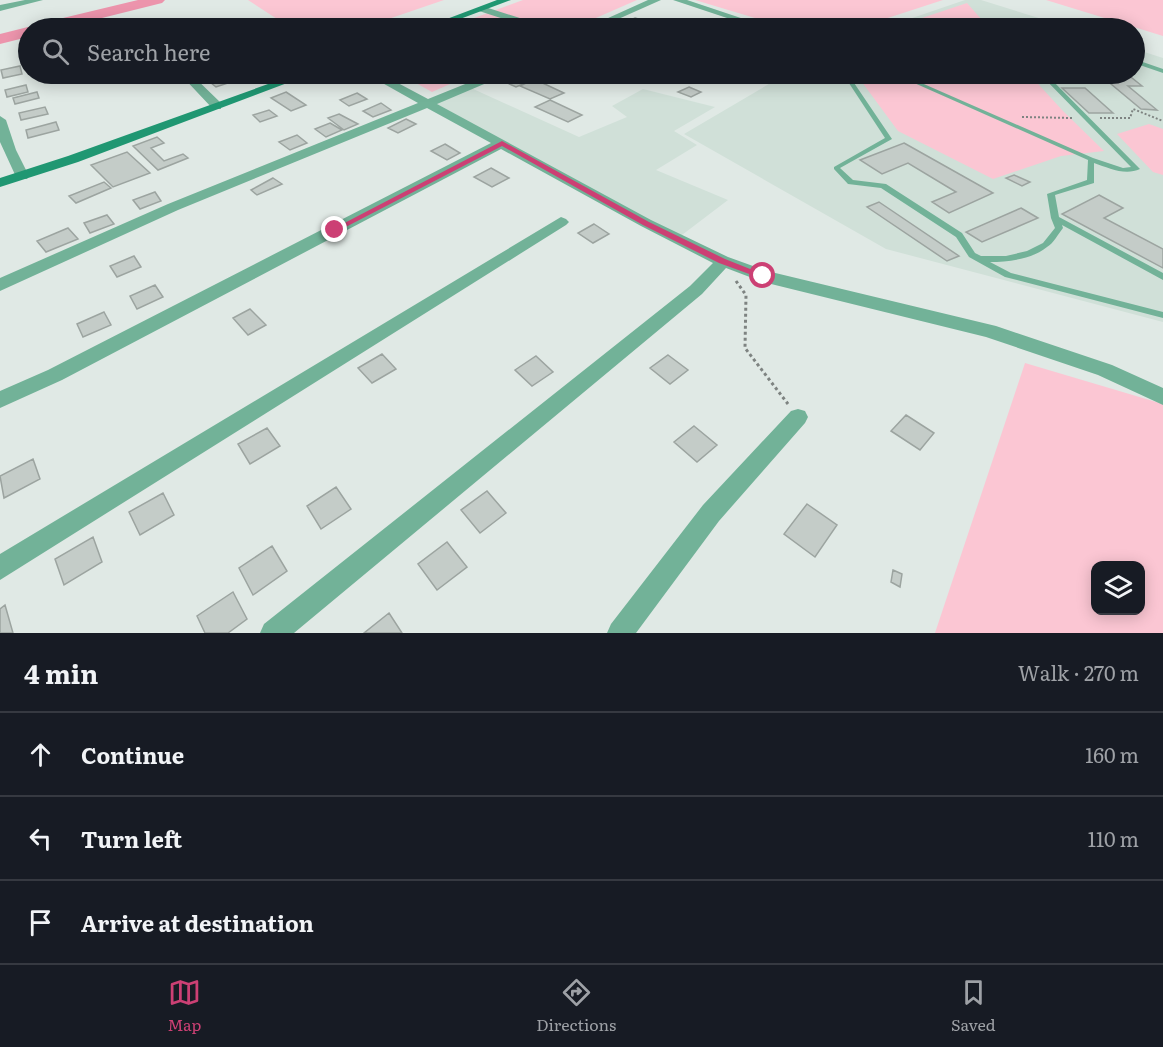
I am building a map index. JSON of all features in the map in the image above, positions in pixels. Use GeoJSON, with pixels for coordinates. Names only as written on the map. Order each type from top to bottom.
{"type":"FeatureCollection","features":[{"type":"Feature","properties":{"kind":"main road"},"geometry":{"type":"LineString","coordinates":[[456,18],[506,0]]}},
{"type":"Feature","properties":{"kind":"main road"},"geometry":{"type":"LineString","coordinates":[[0,183],[278,84]]}},
{"type":"Feature","properties":{"kind":"street"},"geometry":{"type":"LineString","coordinates":[[0,8],[38,0]]}},
{"type":"Feature","properties":{"kind":"street"},"geometry":{"type":"LineString","coordinates":[[614,18],[656,0]]}},
{"type":"Feature","properties":{"kind":"street"},"geometry":{"type":"LineString","coordinates":[[678,0],[735,18]]}},
{"type":"Feature","properties":{"kind":"street"},"geometry":{"type":"LineString","coordinates":[[482,9],[510,18]]}},
{"type":"Feature","properties":{"kind":"street"},"geometry":{"type":"LineString","coordinates":[[195,84],[217,106]]}},
{"type":"Feature","properties":{"kind":"street"},"geometry":{"type":"LineString","coordinates":[[393,84],[646,224],[722,261],[763,276],[989,332],[1105,370],[1163,397]]}},
{"type":"Feature","properties":{"kind":"street"},"geometry":{"type":"LineString","coordinates":[[0,285],[173,207],[475,84]]}},
{"type":"Feature","properties":{"kind":"street"},"geometry":{"type":"LineString","coordinates":[[0,120],[9,150],[22,176]]}},
{"type":"Feature","properties":{"kind":"street"},"geometry":{"type":"LineString","coordinates":[[0,400],[55,375],[502,143]]}},
{"type":"Feature","properties":{"kind":"street"},"geometry":{"type":"LineString","coordinates":[[0,568],[561,222]]}},
{"type":"Feature","properties":{"kind":"street"},"geometry":{"type":"LineString","coordinates":[[273,633],[696,290],[716,271],[722,261]]}},
{"type":"Feature","properties":{"kind":"street"},"geometry":{"type":"LineString","coordinates":[[620,633],[711,513],[798,417]]}},
{"type":"Feature","properties":{"kind":"lane"},"geometry":{"type":"LineString","coordinates":[[1145,65],[1163,71]]}},
{"type":"Feature","properties":{"kind":"lane"},"geometry":{"type":"LineString","coordinates":[[853,84],[889,139],[836,168],[851,182],[884,186],[959,235],[972,255],[1008,275],[1163,315]]}},
{"type":"Feature","properties":{"kind":"lane"},"geometry":{"type":"LineString","coordinates":[[920,84],[1091,159],[1122,170],[1137,169],[1053,84]]}},
{"type":"Feature","properties":{"kind":"lane"},"geometry":{"type":"LineString","coordinates":[[972,255],[994,260],[1045,246],[1059,228],[1051,194],[1091,181],[1091,159]]}},
{"type":"Feature","properties":{"kind":"lane"},"geometry":{"type":"LineString","coordinates":[[1055,218],[1163,277]]}},
{"type":"Feature","properties":{"kind":"path"},"geometry":{"type":"LineString","coordinates":[[996,117],[1130,118],[1133,109],[1163,121]]}},
{"type":"Feature","properties":{"kind":"path"},"geometry":{"type":"LineString","coordinates":[[722,261],[746,295],[745,348],[798,417]]}},
{"type":"Feature","properties":{"kind":"shaded area"},"geometry":{"type":"Polygon","coordinates":[[[248,0],[444,0],[391,18],[276,18],[248,0]]]}},
{"type":"Feature","properties":{"kind":"shaded area"},"geometry":{"type":"Polygon","coordinates":[[[523,0],[637,0],[596,18],[474,18],[523,0]]]}},
{"type":"Feature","properties":{"kind":"shaded area"},"geometry":{"type":"Polygon","coordinates":[[[695,0],[943,0],[888,18],[755,18],[695,0]]]}},
{"type":"Feature","properties":{"kind":"shaded area"},"geometry":{"type":"Polygon","coordinates":[[[965,0],[981,0],[1039,18],[912,18],[965,0]]]}},
{"type":"Feature","properties":{"kind":"shaded area"},"geometry":{"type":"Polygon","coordinates":[[[1046,0],[1163,0],[1163,36],[1145,30],[1145,18],[1104,18],[1046,0]]]}},
{"type":"Feature","properties":{"kind":"shaded area"},"geometry":{"type":"Polygon","coordinates":[[[967,3],[980,18],[922,18],[967,3]]]}},
{"type":"Feature","properties":{"kind":"shaded area"},"geometry":{"type":"Polygon","coordinates":[[[1145,52],[1163,58],[1163,322],[886,249],[684,134],[769,84],[1145,84],[1145,52]]]}},
{"type":"Feature","properties":{"kind":"shaded area"},"geometry":{"type":"Polygon","coordinates":[[[418,84],[450,84],[432,92],[418,84]]]}},
{"type":"Feature","properties":{"kind":"shaded area"},"geometry":{"type":"Polygon","coordinates":[[[863,84],[1038,84],[1104,151],[1061,156],[993,179],[898,131],[863,84]]]}},
{"type":"Feature","properties":{"kind":"shaded area"},"geometry":{"type":"Polygon","coordinates":[[[471,88],[579,137],[627,117],[612,106],[643,89],[715,107],[674,131],[697,145],[656,170],[728,200],[678,238],[435,103],[471,88]]]}},
{"type":"Feature","properties":{"kind":"shaded area"},"geometry":{"type":"Polygon","coordinates":[[[1149,124],[1163,129],[1163,175],[1153,172],[1117,134],[1149,124]]]}},
{"type":"Feature","properties":{"kind":"shaded area"},"geometry":{"type":"Polygon","coordinates":[[[1025,363],[1163,404],[1163,633],[935,633],[1025,363]]]}},
{"type":"Feature","properties":{"kind":"building"},"geometry":{"type":"Polygon","coordinates":[[[18,66],[18,75],[3,78],[1,70],[18,66]]]}},
{"type":"Feature","properties":{"kind":"building"},"geometry":{"type":"Polygon","coordinates":[[[545,84],[564,93],[550,99],[520,86],[545,84]]]}},
{"type":"Feature","properties":{"kind":"building"},"geometry":{"type":"Polygon","coordinates":[[[1111,84],[1140,84],[1142,86],[1128,86],[1157,110],[1141,109],[1111,84]]]}},
{"type":"Feature","properties":{"kind":"building"},"geometry":{"type":"Polygon","coordinates":[[[26,85],[28,92],[7,97],[5,90],[26,85]]]}},
{"type":"Feature","properties":{"kind":"building"},"geometry":{"type":"Polygon","coordinates":[[[689,87],[701,92],[691,97],[678,92],[689,87]]]}},
{"type":"Feature","properties":{"kind":"building"},"geometry":{"type":"Polygon","coordinates":[[[1062,88],[1085,88],[1113,113],[1089,113],[1062,88]]]}},
{"type":"Feature","properties":{"kind":"building"},"geometry":{"type":"Polygon","coordinates":[[[37,92],[39,98],[15,104],[13,98],[37,92]]]}},
{"type":"Feature","properties":{"kind":"building"},"geometry":{"type":"Polygon","coordinates":[[[286,92],[306,105],[291,111],[271,98],[286,92]]]}},
{"type":"Feature","properties":{"kind":"building"},"geometry":{"type":"Polygon","coordinates":[[[357,93],[367,99],[349,106],[340,100],[357,93]]]}},
{"type":"Feature","properties":{"kind":"building"},"geometry":{"type":"Polygon","coordinates":[[[550,100],[582,115],[568,122],[535,107],[550,100]]]}},
{"type":"Feature","properties":{"kind":"building"},"geometry":{"type":"Polygon","coordinates":[[[381,103],[391,110],[373,117],[363,111],[381,103]]]}},
{"type":"Feature","properties":{"kind":"building"},"geometry":{"type":"Polygon","coordinates":[[[45,107],[48,114],[21,120],[19,113],[45,107]]]}},
{"type":"Feature","properties":{"kind":"building"},"geometry":{"type":"Polygon","coordinates":[[[269,110],[277,116],[260,122],[253,115],[269,110]]]}},
{"type":"Feature","properties":{"kind":"building"},"geometry":{"type":"Polygon","coordinates":[[[339,114],[358,124],[344,130],[328,118],[339,114]]]}},
{"type":"Feature","properties":{"kind":"building"},"geometry":{"type":"Polygon","coordinates":[[[406,119],[416,124],[398,133],[388,128],[406,119]]]}},
{"type":"Feature","properties":{"kind":"building"},"geometry":{"type":"Polygon","coordinates":[[[56,122],[59,130],[28,138],[26,130],[56,122]]]}},
{"type":"Feature","properties":{"kind":"building"},"geometry":{"type":"Polygon","coordinates":[[[330,123],[342,130],[326,137],[315,129],[330,123]]]}},
{"type":"Feature","properties":{"kind":"building"},"geometry":{"type":"Polygon","coordinates":[[[297,135],[307,143],[290,150],[279,142],[297,135]]]}},
{"type":"Feature","properties":{"kind":"building"},"geometry":{"type":"Polygon","coordinates":[[[157,137],[164,143],[151,148],[164,161],[183,154],[188,158],[158,170],[133,146],[157,137]]]}},
{"type":"Feature","properties":{"kind":"building"},"geometry":{"type":"Polygon","coordinates":[[[904,143],[993,193],[949,213],[932,202],[956,192],[908,163],[882,174],[860,160],[904,143]]]}},
{"type":"Feature","properties":{"kind":"building"},"geometry":{"type":"Polygon","coordinates":[[[445,144],[460,153],[447,160],[431,151],[445,144]]]}},
{"type":"Feature","properties":{"kind":"building"},"geometry":{"type":"Polygon","coordinates":[[[127,152],[150,173],[113,187],[91,165],[127,152]]]}},
{"type":"Feature","properties":{"kind":"building"},"geometry":{"type":"Polygon","coordinates":[[[491,168],[509,178],[492,187],[474,177],[491,168]]]}},
{"type":"Feature","properties":{"kind":"building"},"geometry":{"type":"Polygon","coordinates":[[[1014,175],[1030,182],[1022,186],[1006,178],[1014,175]]]}},
{"type":"Feature","properties":{"kind":"building"},"geometry":{"type":"Polygon","coordinates":[[[273,178],[282,184],[257,195],[251,190],[273,178]]]}},
{"type":"Feature","properties":{"kind":"building"},"geometry":{"type":"Polygon","coordinates":[[[104,182],[111,188],[76,203],[69,196],[104,182]]]}},
{"type":"Feature","properties":{"kind":"building"},"geometry":{"type":"Polygon","coordinates":[[[155,192],[161,201],[140,209],[133,200],[155,192]]]}},
{"type":"Feature","properties":{"kind":"building"},"geometry":{"type":"Polygon","coordinates":[[[1099,195],[1123,208],[1104,218],[1163,249],[1163,268],[1062,214],[1099,195]]]}},
{"type":"Feature","properties":{"kind":"building"},"geometry":{"type":"Polygon","coordinates":[[[879,202],[959,256],[947,261],[867,207],[879,202]]]}},
{"type":"Feature","properties":{"kind":"building"},"geometry":{"type":"Polygon","coordinates":[[[1021,208],[1038,218],[982,242],[966,232],[1021,208]]]}},
{"type":"Feature","properties":{"kind":"building"},"geometry":{"type":"Polygon","coordinates":[[[107,215],[114,224],[90,233],[84,223],[107,215]]]}},
{"type":"Feature","properties":{"kind":"building"},"geometry":{"type":"Polygon","coordinates":[[[594,224],[609,234],[593,243],[578,233],[594,224]]]}},
{"type":"Feature","properties":{"kind":"building"},"geometry":{"type":"Polygon","coordinates":[[[68,228],[78,239],[46,252],[37,241],[68,228]]]}},
{"type":"Feature","properties":{"kind":"building"},"geometry":{"type":"Polygon","coordinates":[[[134,256],[141,267],[117,277],[110,266],[134,256]]]}},
{"type":"Feature","properties":{"kind":"building"},"geometry":{"type":"Polygon","coordinates":[[[155,285],[163,297],[137,309],[130,296],[155,285]]]}},
{"type":"Feature","properties":{"kind":"building"},"geometry":{"type":"Polygon","coordinates":[[[250,309],[266,325],[248,335],[233,318],[250,309]]]}},
{"type":"Feature","properties":{"kind":"building"},"geometry":{"type":"Polygon","coordinates":[[[104,312],[111,325],[83,337],[77,324],[104,312]]]}},
{"type":"Feature","properties":{"kind":"building"},"geometry":{"type":"Polygon","coordinates":[[[382,354],[396,369],[372,383],[358,368],[382,354]]]}},
{"type":"Feature","properties":{"kind":"building"},"geometry":{"type":"Polygon","coordinates":[[[668,355],[688,370],[670,384],[650,368],[668,355]]]}},
{"type":"Feature","properties":{"kind":"building"},"geometry":{"type":"Polygon","coordinates":[[[536,356],[553,372],[532,386],[515,370],[536,356]]]}},
{"type":"Feature","properties":{"kind":"building"},"geometry":{"type":"Polygon","coordinates":[[[906,415],[934,433],[920,450],[891,431],[906,415]]]}},
{"type":"Feature","properties":{"kind":"building"},"geometry":{"type":"Polygon","coordinates":[[[694,426],[717,445],[697,462],[674,442],[694,426]]]}},
{"type":"Feature","properties":{"kind":"building"},"geometry":{"type":"Polygon","coordinates":[[[267,428],[280,446],[250,464],[238,444],[267,428]]]}},
{"type":"Feature","properties":{"kind":"building"},"geometry":{"type":"Polygon","coordinates":[[[33,459],[40,479],[4,498],[0,476],[33,459]]]}},
{"type":"Feature","properties":{"kind":"building"},"geometry":{"type":"Polygon","coordinates":[[[336,487],[351,509],[321,529],[307,506],[336,487]]]}},
{"type":"Feature","properties":{"kind":"building"},"geometry":{"type":"Polygon","coordinates":[[[487,491],[506,513],[480,533],[461,510],[487,491]]]}},
{"type":"Feature","properties":{"kind":"building"},"geometry":{"type":"Polygon","coordinates":[[[163,493],[174,515],[140,535],[129,512],[163,493]]]}},
{"type":"Feature","properties":{"kind":"building"},"geometry":{"type":"Polygon","coordinates":[[[807,504],[837,525],[815,557],[784,534],[807,504]]]}},
{"type":"Feature","properties":{"kind":"building"},"geometry":{"type":"Polygon","coordinates":[[[93,537],[102,562],[64,585],[55,559],[93,537]]]}},
{"type":"Feature","properties":{"kind":"building"},"geometry":{"type":"Polygon","coordinates":[[[447,542],[467,567],[437,590],[418,564],[447,542]]]}},
{"type":"Feature","properties":{"kind":"building"},"geometry":{"type":"Polygon","coordinates":[[[272,546],[287,571],[253,595],[239,568],[272,546]]]}},
{"type":"Feature","properties":{"kind":"building"},"geometry":{"type":"Polygon","coordinates":[[[893,570],[902,574],[900,587],[891,582],[893,570]]]}},
{"type":"Feature","properties":{"kind":"building"},"geometry":{"type":"Polygon","coordinates":[[[233,592],[247,619],[228,633],[205,633],[197,616],[233,592]]]}},
{"type":"Feature","properties":{"kind":"building"},"geometry":{"type":"Polygon","coordinates":[[[5,605],[13,633],[0,633],[0,609],[5,605]]]}},
{"type":"Feature","properties":{"kind":"building"},"geometry":{"type":"Polygon","coordinates":[[[389,613],[402,633],[364,633],[389,613]]]}},
{"type":"Feature","properties":{"kind":"waterway"},"geometry":{"type":"LineString","coordinates":[[84,18],[157,0]]}},
{"type":"Feature","properties":{"kind":"waterway"},"geometry":{"type":"LineString","coordinates":[[0,39],[18,34]]}},
{"type":"Feature","properties":{"kind":"route"},"geometry":{"type":"LineString","coordinates":[[335,230],[502,143],[646,224],[722,261],[763,276]]}}]}
